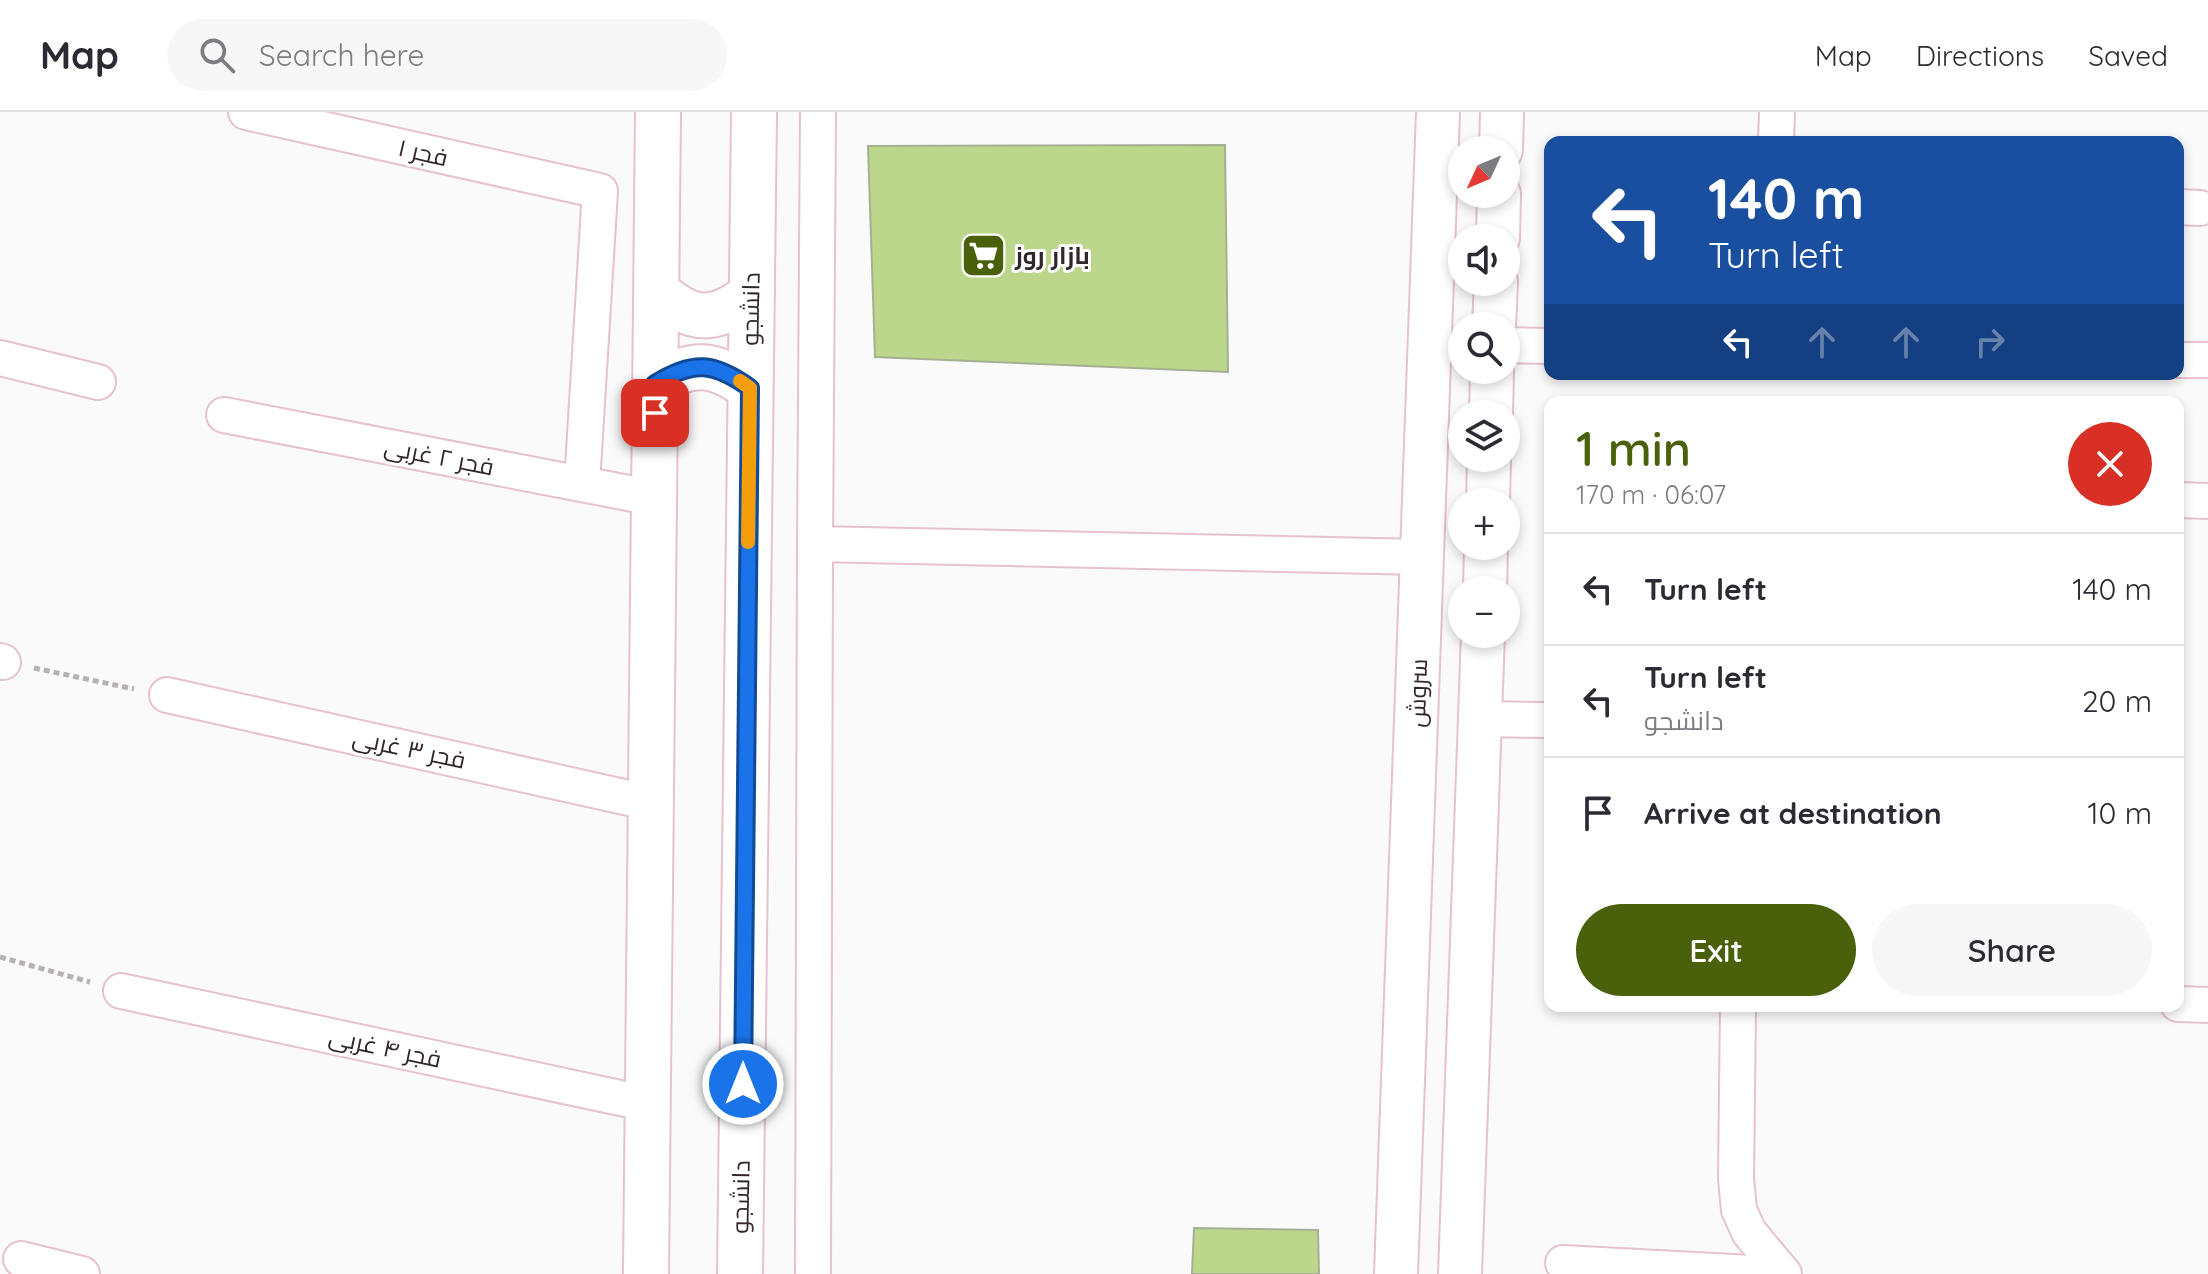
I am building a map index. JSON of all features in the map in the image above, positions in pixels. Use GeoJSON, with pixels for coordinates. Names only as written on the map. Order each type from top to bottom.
{"type":"FeatureCollection","features":[{"type":"Feature","properties":{"kind":"main road"},"geometry":{"type":"LineString","coordinates":[[646,1274],[658,112]]}},
{"type":"Feature","properties":{"kind":"main road","name":"دانشجو"},"geometry":{"type":"LineString","coordinates":[[740,1274],[754,112]]}},
{"type":"Feature","properties":{"kind":"main road"},"geometry":{"type":"LineString","coordinates":[[657,291],[677,310],[703,316],[730,311],[752,294]]}},
{"type":"Feature","properties":{"kind":"main road"},"geometry":{"type":"LineString","coordinates":[[655,384],[677,370],[704,366],[729,373],[750,388]]}},
{"type":"Feature","properties":{"kind":"street","name":"فجر ۱"},"geometry":{"type":"LineString","coordinates":[[246,112],[600,191],[582,484]]}},
{"type":"Feature","properties":{"kind":"street"},"geometry":{"type":"LineString","coordinates":[[813,1274],[818,112]]}},
{"type":"Feature","properties":{"kind":"street","name":"سروش"},"geometry":{"type":"LineString","coordinates":[[1396,1274],[1438,112]]}},
{"type":"Feature","properties":{"kind":"street"},"geometry":{"type":"LineString","coordinates":[[1501,136],[1502,112]]}},
{"type":"Feature","properties":{"kind":"street"},"geometry":{"type":"LineString","coordinates":[[1776,136],[1777,112]]}},
{"type":"Feature","properties":{"kind":"street"},"geometry":{"type":"LineString","coordinates":[[1520,345],[1544,346]]}},
{"type":"Feature","properties":{"kind":"street"},"geometry":{"type":"LineString","coordinates":[[0,358],[98,382]]}},
{"type":"Feature","properties":{"kind":"street"},"geometry":{"type":"LineString","coordinates":[[2184,360],[2208,360]]}},
{"type":"Feature","properties":{"kind":"street","name":"فجر ۲ غربی"},"geometry":{"type":"LineString","coordinates":[[224,415],[654,498]]}},
{"type":"Feature","properties":{"kind":"street"},"geometry":{"type":"LineString","coordinates":[[2184,500],[2208,501]]}},
{"type":"Feature","properties":{"kind":"street"},"geometry":{"type":"LineString","coordinates":[[815,544],[1423,557]]}},
{"type":"Feature","properties":{"kind":"street"},"geometry":{"type":"LineString","coordinates":[[1460,1274],[1483,648]]}},
{"type":"Feature","properties":{"kind":"street","name":"فجر ۳ غربی"},"geometry":{"type":"LineString","coordinates":[[167,695],[651,803]]}},
{"type":"Feature","properties":{"kind":"street"},"geometry":{"type":"LineString","coordinates":[[1480,719],[1544,720]]}},
{"type":"Feature","properties":{"kind":"street","name":"فجر ۴ غربی"},"geometry":{"type":"LineString","coordinates":[[121,991],[648,1104]]}},
{"type":"Feature","properties":{"kind":"street"},"geometry":{"type":"LineString","coordinates":[[2184,1004],[2208,1005]]}},
{"type":"Feature","properties":{"kind":"street"},"geometry":{"type":"LineString","coordinates":[[1738,1012],[1736,1179],[1739,1210],[1749,1232],[1784,1274]]}},
{"type":"Feature","properties":{"kind":"street"},"geometry":{"type":"LineString","coordinates":[[21,1259],[82,1274]]}},
{"type":"Feature","properties":{"kind":"street"},"geometry":{"type":"LineString","coordinates":[[1563,1263],[1770,1274]]}},
{"type":"Feature","properties":{"kind":"path"},"geometry":{"type":"LineString","coordinates":[[2,661],[167,695]]}},
{"type":"Feature","properties":{"kind":"path"},"geometry":{"type":"LineString","coordinates":[[0,957],[121,991]]}},
{"type":"Feature","properties":{"kind":"building"},"geometry":{"type":"Polygon","coordinates":[[[1225,145],[1228,372],[875,357],[868,146],[1225,145]]]}},
{"type":"Feature","properties":{"kind":"building"},"geometry":{"type":"Polygon","coordinates":[[[1194,1228],[1318,1230],[1319,1274],[1192,1274],[1194,1228]]]}},
{"type":"Feature","properties":{"kind":"slow traffic"},"geometry":{"type":"LineString","coordinates":[[740,381],[750,388],[748,542]]}},
{"type":"Feature","properties":{"kind":"place","name":"بازار روز"},"geometry":{"type":"Point","coordinates":[984,256]}},
{"type":"Feature","properties":{"kind":"route"},"geometry":{"type":"LineString","coordinates":[[655,413],[655,384],[677,370],[704,366],[729,373],[750,388],[743,1084]]}}]}
